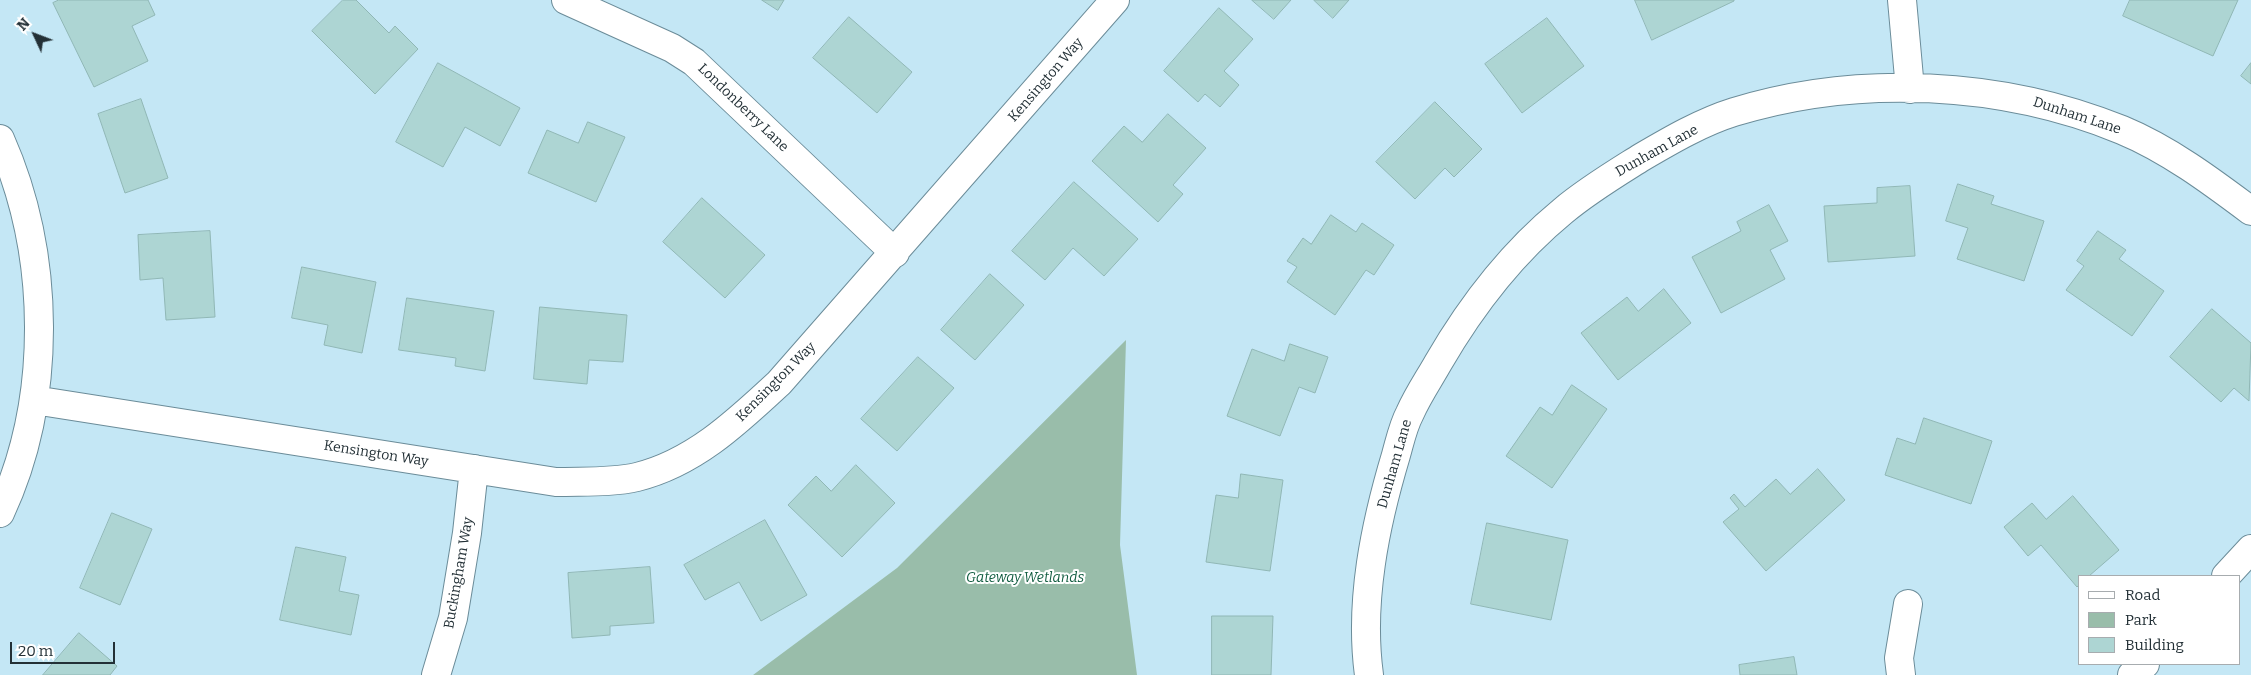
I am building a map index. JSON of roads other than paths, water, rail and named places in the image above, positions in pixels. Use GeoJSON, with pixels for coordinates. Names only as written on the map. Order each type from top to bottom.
{"type":"FeatureCollection","features":[{"type":"Feature","properties":{"kind":"street","name":"Londonberry Lane"},"geometry":{"type":"LineString","coordinates":[[566,0],[672,48],[694,62],[895,253]]}},
{"type":"Feature","properties":{"kind":"street","name":"Kensington Way"},"geometry":{"type":"LineString","coordinates":[[34,400],[556,482],[636,477],[665,468],[700,449],[737,422],[779,383],[1115,0]]}},
{"type":"Feature","properties":{"kind":"street"},"geometry":{"type":"LineString","coordinates":[[1902,0],[1910,89]]}},
{"type":"Feature","properties":{"kind":"street","name":"Dunham Lane"},"geometry":{"type":"LineString","coordinates":[[1369,675],[1366,653],[1369,573],[1386,488],[1408,414],[1458,328],[1511,261],[1562,212],[1601,182],[1672,139],[1732,113],[1796,97],[1861,89],[1959,92],[2020,99],[2079,114],[2125,131],[2172,157],[2221,188],[2251,211]]}},
{"type":"Feature","properties":{"kind":"street"},"geometry":{"type":"LineString","coordinates":[[0,139],[24,207],[36,276],[40,339],[34,400],[15,476],[0,514]]}},
{"type":"Feature","properties":{"kind":"street","name":"Buckingham Way"},"geometry":{"type":"LineString","coordinates":[[436,675],[453,618],[467,534],[474,469]]}},
{"type":"Feature","properties":{"kind":"street"},"geometry":{"type":"LineString","coordinates":[[2227,575],[2251,549]]}},
{"type":"Feature","properties":{"kind":"street"},"geometry":{"type":"LineString","coordinates":[[1901,675],[1899,658],[1908,604]]}},
{"type":"Feature","properties":{"kind":"street"},"geometry":{"type":"LineString","coordinates":[[2132,675],[2145,665]]}},
{"type":"Feature","properties":{"kind":"park label","name":"Gateway Wetlands"},"geometry":{"type":"Point","coordinates":[1025,578]}}]}
